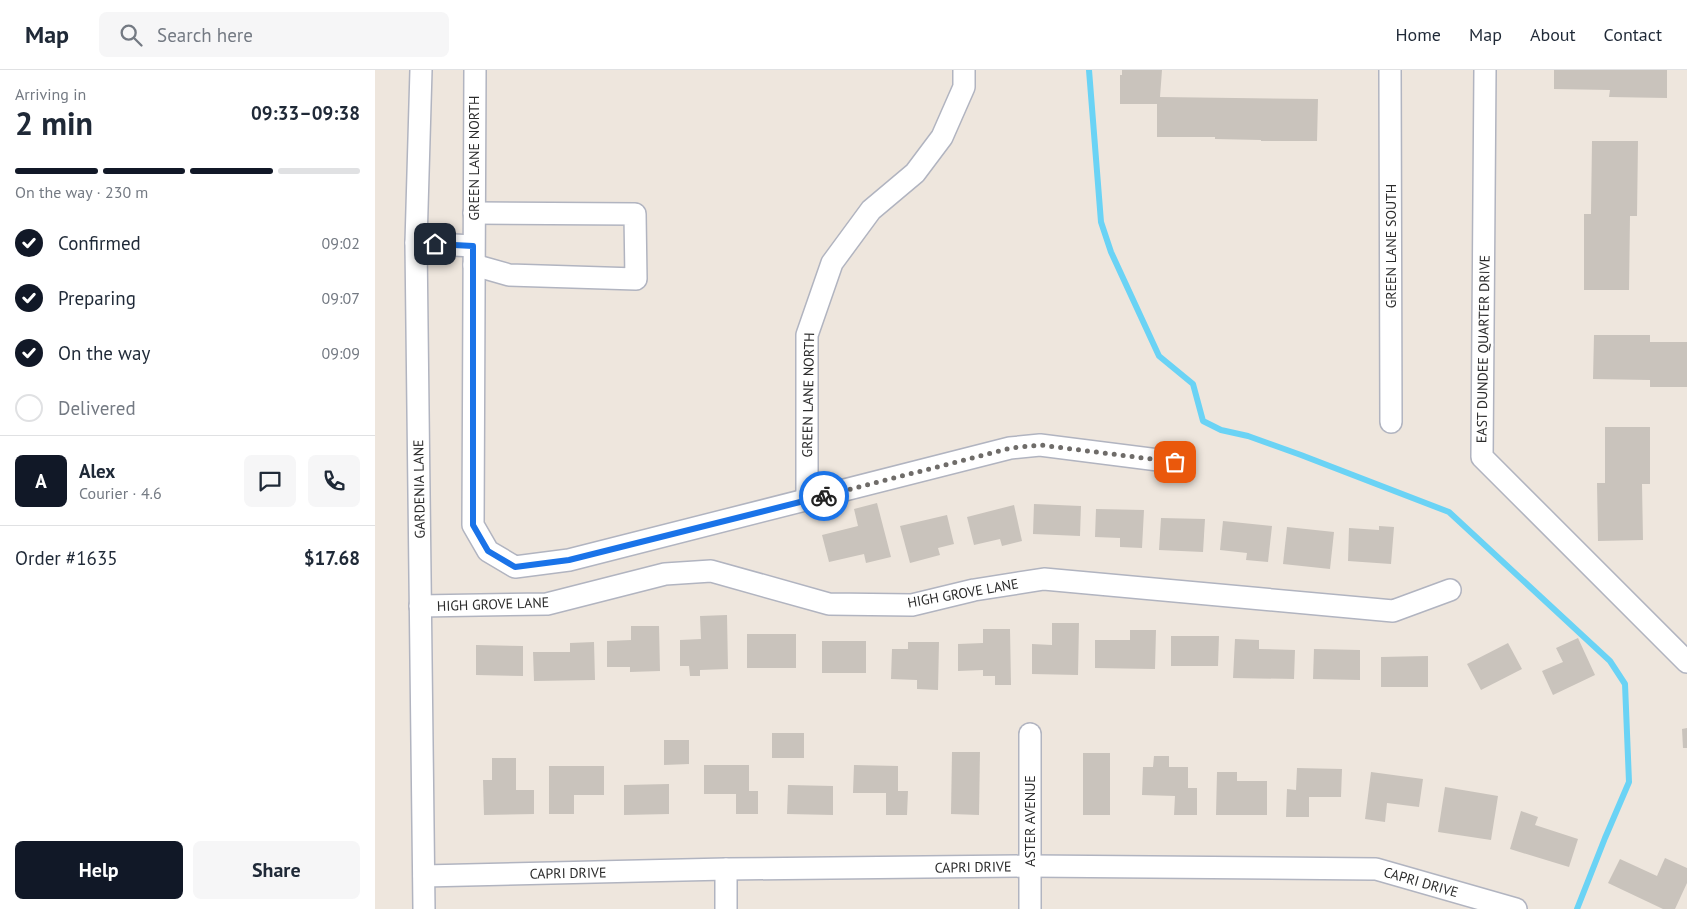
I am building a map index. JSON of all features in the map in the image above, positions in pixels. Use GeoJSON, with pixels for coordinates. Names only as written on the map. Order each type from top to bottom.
{"type":"FeatureCollection","features":[{"type":"Feature","properties":{"kind":"street","name":"GARDENIA LANE"},"geometry":{"type":"LineString","coordinates":[[421,70],[417,243],[424,909]]}},
{"type":"Feature","properties":{"kind":"street","name":"GREEN LANE NORTH"},"geometry":{"type":"LineString","coordinates":[[475,70],[473,525],[488,551],[515,567],[569,560],[1011,448],[1040,445],[1175,462]]}},
{"type":"Feature","properties":{"kind":"street","name":"GREEN LANE NORTH"},"geometry":{"type":"LineString","coordinates":[[807,500],[807,335],[832,263],[871,210],[915,173],[942,137],[964,87],[964,70]]}},
{"type":"Feature","properties":{"kind":"street","name":"GREEN LANE SOUTH"},"geometry":{"type":"LineString","coordinates":[[1390,70],[1391,422]]}},
{"type":"Feature","properties":{"kind":"street","name":"EAST DUNDEE QUARTER DRIVE"},"geometry":{"type":"LineString","coordinates":[[1485,70],[1481,457],[1687,662]]}},
{"type":"Feature","properties":{"kind":"street"},"geometry":{"type":"LineString","coordinates":[[417,243],[474,256],[509,275],[637,279],[635,214],[474,213]]}},
{"type":"Feature","properties":{"kind":"street","name":"HIGH GROVE LANE"},"geometry":{"type":"LineString","coordinates":[[420,606],[547,604],[665,574],[711,571],[829,604],[912,605],[974,590],[1044,579],[1393,611],[1450,590]]}},
{"type":"Feature","properties":{"kind":"street","name":"ASTER AVENUE"},"geometry":{"type":"LineString","coordinates":[[1030,734],[1030,909]]}},
{"type":"Feature","properties":{"kind":"street","name":"CAPRI DRIVE"},"geometry":{"type":"LineString","coordinates":[[425,876],[726,869],[1030,866],[1376,869],[1516,909]]}},
{"type":"Feature","properties":{"kind":"street"},"geometry":{"type":"LineString","coordinates":[[726,869],[726,909]]}},
{"type":"Feature","properties":{"kind":"building"},"geometry":{"type":"Polygon","coordinates":[[[1122,70],[1162,70],[1160,97],[1318,99],[1317,141],[1157,137],[1157,104],[1120,104],[1120,75],[1122,75],[1122,70]]]}},
{"type":"Feature","properties":{"kind":"building"},"geometry":{"type":"Polygon","coordinates":[[[1554,70],[1667,70],[1667,98],[1609,97],[1610,90],[1554,89],[1554,70]]]}},
{"type":"Feature","properties":{"kind":"building"},"geometry":{"type":"Polygon","coordinates":[[[1592,141],[1638,141],[1637,216],[1630,216],[1629,290],[1584,290],[1584,214],[1591,214],[1592,141]]]}},
{"type":"Feature","properties":{"kind":"building"},"geometry":{"type":"Polygon","coordinates":[[[1594,335],[1650,335],[1650,342],[1687,342],[1687,387],[1650,387],[1650,380],[1593,379],[1594,335]]]}},
{"type":"Feature","properties":{"kind":"building"},"geometry":{"type":"Polygon","coordinates":[[[1605,427],[1650,427],[1650,484],[1642,484],[1643,540],[1598,541],[1597,483],[1605,483],[1605,427]]]}},
{"type":"Feature","properties":{"kind":"building"},"geometry":{"type":"Polygon","coordinates":[[[877,503],[891,557],[866,563],[864,554],[829,562],[822,535],[858,526],[854,509],[877,503]]]}},
{"type":"Feature","properties":{"kind":"building"},"geometry":{"type":"Polygon","coordinates":[[[1034,504],[1081,506],[1080,536],[1033,534],[1034,504]]]}},
{"type":"Feature","properties":{"kind":"building"},"geometry":{"type":"Polygon","coordinates":[[[1014,505],[1022,541],[1002,546],[1000,539],[974,545],[967,517],[1014,505]]]}},
{"type":"Feature","properties":{"kind":"building"},"geometry":{"type":"Polygon","coordinates":[[[1096,509],[1144,510],[1142,548],[1120,547],[1120,538],[1095,537],[1096,509]]]}},
{"type":"Feature","properties":{"kind":"building"},"geometry":{"type":"Polygon","coordinates":[[[947,515],[954,544],[938,548],[940,555],[910,563],[900,526],[947,515]]]}},
{"type":"Feature","properties":{"kind":"building"},"geometry":{"type":"Polygon","coordinates":[[[1161,518],[1205,519],[1203,552],[1159,550],[1161,518]]]}},
{"type":"Feature","properties":{"kind":"building"},"geometry":{"type":"Polygon","coordinates":[[[1223,521],[1272,526],[1268,562],[1246,560],[1247,553],[1220,550],[1223,521]]]}},
{"type":"Feature","properties":{"kind":"building"},"geometry":{"type":"Polygon","coordinates":[[[1379,526],[1394,527],[1391,564],[1348,561],[1349,528],[1379,530],[1379,526]]]}},
{"type":"Feature","properties":{"kind":"building"},"geometry":{"type":"Polygon","coordinates":[[[1287,527],[1334,532],[1330,569],[1283,564],[1287,527]]]}},
{"type":"Feature","properties":{"kind":"building"},"geometry":{"type":"Polygon","coordinates":[[[727,615],[728,669],[700,670],[700,676],[690,676],[689,666],[680,666],[680,640],[701,639],[700,616],[727,615]]]}},
{"type":"Feature","properties":{"kind":"building"},"geometry":{"type":"Polygon","coordinates":[[[1052,623],[1079,623],[1078,675],[1032,674],[1032,644],[1052,645],[1052,623]]]}},
{"type":"Feature","properties":{"kind":"building"},"geometry":{"type":"Polygon","coordinates":[[[631,626],[659,626],[660,671],[630,672],[630,667],[607,667],[607,641],[631,640],[631,626]]]}},
{"type":"Feature","properties":{"kind":"building"},"geometry":{"type":"Polygon","coordinates":[[[983,629],[1010,629],[1011,685],[995,685],[995,676],[983,676],[983,670],[958,671],[958,644],[983,643],[983,629]]]}},
{"type":"Feature","properties":{"kind":"building"},"geometry":{"type":"Polygon","coordinates":[[[1130,630],[1156,630],[1155,669],[1095,668],[1095,640],[1130,640],[1130,630]]]}},
{"type":"Feature","properties":{"kind":"building"},"geometry":{"type":"Polygon","coordinates":[[[747,634],[796,634],[796,668],[747,668],[747,634]]]}},
{"type":"Feature","properties":{"kind":"building"},"geometry":{"type":"Polygon","coordinates":[[[1171,636],[1219,636],[1218,666],[1171,666],[1171,636]]]}},
{"type":"Feature","properties":{"kind":"building"},"geometry":{"type":"Polygon","coordinates":[[[1578,638],[1595,675],[1553,695],[1542,671],[1563,662],[1556,648],[1578,638]]]}},
{"type":"Feature","properties":{"kind":"building"},"geometry":{"type":"Polygon","coordinates":[[[1235,639],[1259,640],[1259,649],[1295,650],[1294,679],[1233,678],[1235,639]]]}},
{"type":"Feature","properties":{"kind":"building"},"geometry":{"type":"Polygon","coordinates":[[[822,641],[866,641],[866,673],[822,673],[822,641]]]}},
{"type":"Feature","properties":{"kind":"building"},"geometry":{"type":"Polygon","coordinates":[[[594,642],[595,680],[534,681],[533,652],[570,652],[570,643],[594,642]]]}},
{"type":"Feature","properties":{"kind":"building"},"geometry":{"type":"Polygon","coordinates":[[[908,642],[939,642],[938,690],[917,689],[917,680],[891,679],[892,649],[908,649],[908,642]]]}},
{"type":"Feature","properties":{"kind":"building"},"geometry":{"type":"Polygon","coordinates":[[[1508,643],[1522,669],[1481,690],[1467,664],[1508,643]]]}},
{"type":"Feature","properties":{"kind":"building"},"geometry":{"type":"Polygon","coordinates":[[[476,645],[523,646],[523,676],[476,675],[476,645]]]}},
{"type":"Feature","properties":{"kind":"building"},"geometry":{"type":"Polygon","coordinates":[[[1314,649],[1360,650],[1360,680],[1313,679],[1314,649]]]}},
{"type":"Feature","properties":{"kind":"building"},"geometry":{"type":"Polygon","coordinates":[[[1428,656],[1428,687],[1381,687],[1381,657],[1428,656]]]}},
{"type":"Feature","properties":{"kind":"building"},"geometry":{"type":"Polygon","coordinates":[[[1687,728],[1687,748],[1683,748],[1682,729],[1687,728]]]}},
{"type":"Feature","properties":{"kind":"building"},"geometry":{"type":"Polygon","coordinates":[[[772,733],[804,733],[804,758],[772,758],[772,733]]]}},
{"type":"Feature","properties":{"kind":"building"},"geometry":{"type":"Polygon","coordinates":[[[664,740],[689,740],[689,764],[664,765],[664,740]]]}},
{"type":"Feature","properties":{"kind":"building"},"geometry":{"type":"Polygon","coordinates":[[[952,752],[980,752],[979,815],[951,814],[952,752]]]}},
{"type":"Feature","properties":{"kind":"building"},"geometry":{"type":"Polygon","coordinates":[[[1083,753],[1110,753],[1110,815],[1083,815],[1083,753]]]}},
{"type":"Feature","properties":{"kind":"building"},"geometry":{"type":"Polygon","coordinates":[[[1154,756],[1169,756],[1169,767],[1188,767],[1188,788],[1197,788],[1197,815],[1174,815],[1175,796],[1142,795],[1143,767],[1153,767],[1154,756]]]}},
{"type":"Feature","properties":{"kind":"building"},"geometry":{"type":"Polygon","coordinates":[[[492,758],[516,758],[516,790],[534,790],[534,814],[484,815],[483,780],[492,780],[492,758]]]}},
{"type":"Feature","properties":{"kind":"building"},"geometry":{"type":"Polygon","coordinates":[[[704,765],[749,765],[749,791],[758,791],[758,814],[736,814],[736,794],[704,794],[704,765]]]}},
{"type":"Feature","properties":{"kind":"building"},"geometry":{"type":"Polygon","coordinates":[[[854,765],[898,766],[898,791],[908,791],[907,815],[886,815],[886,793],[853,793],[854,765]]]}},
{"type":"Feature","properties":{"kind":"building"},"geometry":{"type":"Polygon","coordinates":[[[549,766],[604,766],[604,795],[574,795],[574,814],[549,814],[549,766]]]}},
{"type":"Feature","properties":{"kind":"building"},"geometry":{"type":"Polygon","coordinates":[[[1297,768],[1342,769],[1341,797],[1309,797],[1309,817],[1286,817],[1287,789],[1296,790],[1297,768]]]}},
{"type":"Feature","properties":{"kind":"building"},"geometry":{"type":"Polygon","coordinates":[[[1217,772],[1237,772],[1237,781],[1267,781],[1267,815],[1216,815],[1217,772]]]}},
{"type":"Feature","properties":{"kind":"building"},"geometry":{"type":"Polygon","coordinates":[[[1371,772],[1423,779],[1419,807],[1387,803],[1385,822],[1365,819],[1371,772]]]}},
{"type":"Feature","properties":{"kind":"building"},"geometry":{"type":"Polygon","coordinates":[[[669,784],[669,814],[624,815],[624,785],[669,784]]]}},
{"type":"Feature","properties":{"kind":"building"},"geometry":{"type":"Polygon","coordinates":[[[788,785],[833,786],[833,815],[787,814],[788,785]]]}},
{"type":"Feature","properties":{"kind":"building"},"geometry":{"type":"Polygon","coordinates":[[[1445,787],[1498,796],[1491,840],[1438,832],[1445,787]]]}},
{"type":"Feature","properties":{"kind":"building"},"geometry":{"type":"Polygon","coordinates":[[[1521,811],[1538,817],[1535,825],[1578,839],[1569,867],[1510,849],[1521,811]]]}},
{"type":"Feature","properties":{"kind":"building"},"geometry":{"type":"Polygon","coordinates":[[[1665,858],[1687,868],[1687,883],[1675,909],[1663,909],[1608,883],[1620,859],[1657,876],[1665,858]]]}},
{"type":"Feature","properties":{"kind":"waterway"},"geometry":{"type":"LineString","coordinates":[[1089,70],[1101,222],[1111,252],[1159,356],[1193,384],[1203,421],[1221,430],[1248,436],[1301,455],[1449,512],[1610,661],[1625,684],[1629,782],[1577,909]]}},
{"type":"Feature","properties":{"kind":"way so far"},"geometry":{"type":"LineString","coordinates":[[824,496],[1011,448],[1040,445],[1175,462]]}},
{"type":"Feature","properties":{"kind":"route"},"geometry":{"type":"LineString","coordinates":[[435,244],[473,246],[473,525],[488,551],[515,567],[569,560],[824,496]]}}]}
